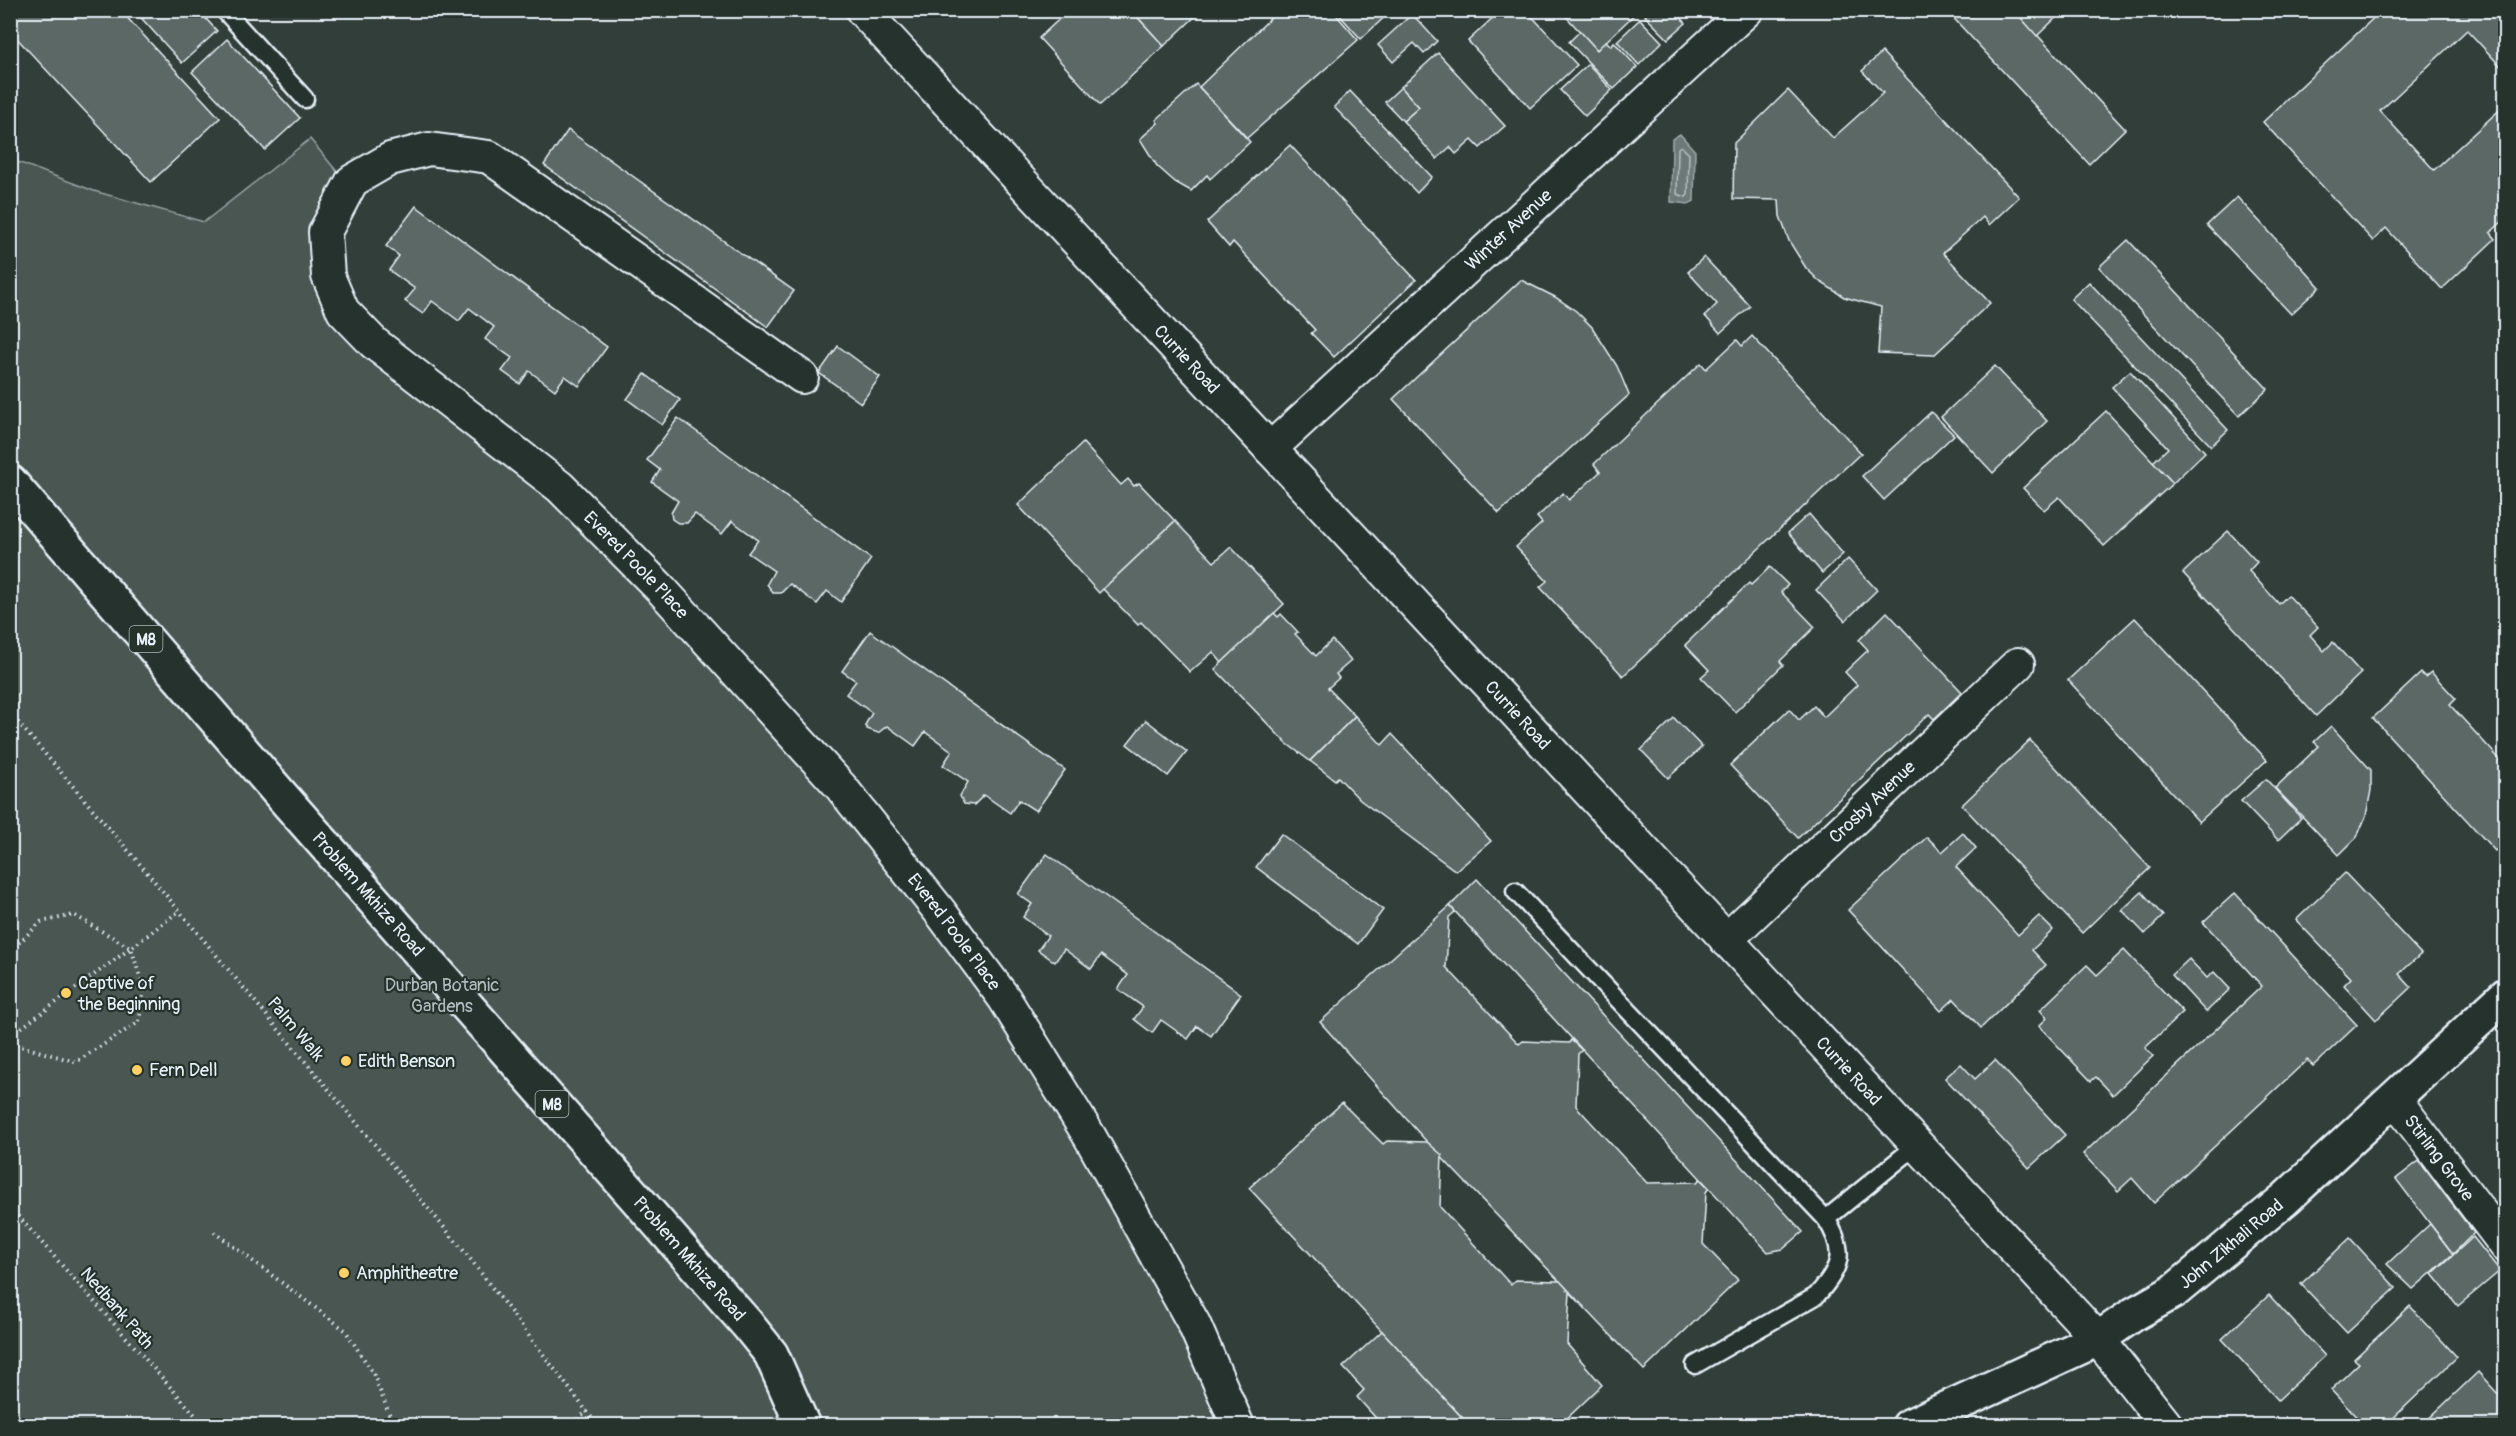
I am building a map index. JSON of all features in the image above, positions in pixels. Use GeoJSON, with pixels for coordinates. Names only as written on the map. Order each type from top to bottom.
{"type":"FeatureCollection","features":[{"type":"Feature","properties":{"kind":"main road","name":"Problem Mkhize Road"},"geometry":{"type":"LineString","coordinates":[[10,483],[747,1324],[771,1354],[803,1425]]}},
{"type":"Feature","properties":{"kind":"main road","name":"John Zikhali Road"},"geometry":{"type":"LineString","coordinates":[[1909,1425],[2098,1339],[2181,1285],[2285,1199],[2505,995]]}},
{"type":"Feature","properties":{"kind":"street","name":"Currie Road"},"geometry":{"type":"LineString","coordinates":[[862,10],[2098,1339],[2167,1425]]}},
{"type":"Feature","properties":{"kind":"street","name":"Winter Avenue"},"geometry":{"type":"LineString","coordinates":[[1270,449],[1747,10]]}},
{"type":"Feature","properties":{"kind":"street","name":"Evered Poole Place"},"geometry":{"type":"LineString","coordinates":[[802,377],[489,158],[429,149],[390,159],[352,181],[325,232],[328,276],[343,312],[374,343],[560,487],[660,588],[841,787],[941,914],[1004,998],[1089,1137],[1194,1324],[1238,1425]]}},
{"type":"Feature","properties":{"kind":"street","name":"Crosby Avenue"},"geometry":{"type":"LineString","coordinates":[[1725,940],[2018,664]]}},
{"type":"Feature","properties":{"kind":"street","name":"Stirling Grove"},"geometry":{"type":"LineString","coordinates":[[2394,1098],[2505,1246]]}},
{"type":"Feature","properties":{"kind":"lane"},"geometry":{"type":"LineString","coordinates":[[224,10],[305,99]]}},
{"type":"Feature","properties":{"kind":"lane"},"geometry":{"type":"LineString","coordinates":[[1515,891],[1826,1219],[1838,1237],[1837,1266],[1827,1284],[1816,1296],[1695,1365]]}},
{"type":"Feature","properties":{"kind":"lane"},"geometry":{"type":"LineString","coordinates":[[1826,1219],[1917,1145]]}},
{"type":"Feature","properties":{"kind":"path","name":"Palm Walk"},"geometry":{"type":"LineString","coordinates":[[10,713],[468,1256],[598,1425]]}},
{"type":"Feature","properties":{"kind":"path"},"geometry":{"type":"LineString","coordinates":[[10,1036],[179,911]]}},
{"type":"Feature","properties":{"kind":"path"},"geometry":{"type":"LineString","coordinates":[[10,951],[41,922],[74,915],[132,948],[144,989],[139,1022],[76,1062],[10,1043]]}},
{"type":"Feature","properties":{"kind":"path","name":"Nedbank Path"},"geometry":{"type":"LineString","coordinates":[[10,1207],[205,1425]]}},
{"type":"Feature","properties":{"kind":"path"},"geometry":{"type":"LineString","coordinates":[[214,1232],[345,1330],[373,1373],[394,1425]]}},
{"type":"Feature","properties":{"kind":"path"},"geometry":{"type":"LineString","coordinates":[[568,1425],[588,1411]]}},
{"type":"Feature","properties":{"kind":"green space","name":"Durban Botanic Gardens"},"geometry":{"type":"Polygon","coordinates":[[[310,139],[344,180],[319,268],[547,490],[750,694],[1010,1019],[1163,1282],[1218,1425],[11,1425],[10,159],[94,191],[204,222],[310,139]]]}},
{"type":"Feature","properties":{"kind":"water"},"geometry":{"type":"Polygon","coordinates":[[[1680,134],[1695,151],[1694,201],[1689,204],[1671,202],[1672,139],[1680,134]]]}},
{"type":"Feature","properties":{"kind":"building"},"geometry":{"type":"Polygon","coordinates":[[[10,10],[120,10],[220,118],[151,182],[10,31],[10,10]]]}},
{"type":"Feature","properties":{"kind":"building"},"geometry":{"type":"Polygon","coordinates":[[[134,10],[198,10],[217,31],[182,63],[134,10]]]}},
{"type":"Feature","properties":{"kind":"building"},"geometry":{"type":"Polygon","coordinates":[[[1069,10],[1131,10],[1164,46],[1100,105],[1039,38],[1069,10]]]}},
{"type":"Feature","properties":{"kind":"building"},"geometry":{"type":"Polygon","coordinates":[[[1131,10],[1202,10],[1164,46],[1131,10]]]}},
{"type":"Feature","properties":{"kind":"building"},"geometry":{"type":"Polygon","coordinates":[[[1279,10],[1332,10],[1358,40],[1247,138],[1199,87],[1279,10]]]}},
{"type":"Feature","properties":{"kind":"building"},"geometry":{"type":"Polygon","coordinates":[[[1335,10],[1392,10],[1361,39],[1335,10]]]}},
{"type":"Feature","properties":{"kind":"building"},"geometry":{"type":"Polygon","coordinates":[[[1501,10],[1526,10],[1577,65],[1530,108],[1468,41],[1501,10]]]}},
{"type":"Feature","properties":{"kind":"building"},"geometry":{"type":"Polygon","coordinates":[[[1560,10],[1639,10],[1597,50],[1560,10]]]}},
{"type":"Feature","properties":{"kind":"building"},"geometry":{"type":"Polygon","coordinates":[[[1651,10],[1674,10],[1686,23],[1668,39],[1645,16],[1651,10]]]}},
{"type":"Feature","properties":{"kind":"building"},"geometry":{"type":"Polygon","coordinates":[[[1946,10],[2014,10],[2125,129],[2089,164],[1946,10]]]}},
{"type":"Feature","properties":{"kind":"building"},"geometry":{"type":"Polygon","coordinates":[[[2014,10],[2064,10],[2037,36],[2014,10]]]}},
{"type":"Feature","properties":{"kind":"building"},"geometry":{"type":"Polygon","coordinates":[[[2382,10],[2506,10],[2506,72],[2467,30],[2380,111],[2434,170],[2506,104],[2506,218],[2490,233],[2495,239],[2442,289],[2386,228],[2373,241],[2263,122],[2382,10]]]}},
{"type":"Feature","properties":{"kind":"building"},"geometry":{"type":"Polygon","coordinates":[[[1412,14],[1437,41],[1424,54],[1414,43],[1393,62],[1378,45],[1412,14]]]}},
{"type":"Feature","properties":{"kind":"building"},"geometry":{"type":"Polygon","coordinates":[[[1640,19],[1662,42],[1639,65],[1617,41],[1640,19]]]}},
{"type":"Feature","properties":{"kind":"building"},"geometry":{"type":"Polygon","coordinates":[[[1580,31],[1597,50],[1606,41],[1611,46],[1614,42],[1637,67],[1614,89],[1569,42],[1580,31]]]}},
{"type":"Feature","properties":{"kind":"building"},"geometry":{"type":"Polygon","coordinates":[[[227,39],[300,118],[265,150],[192,72],[227,39]]]}},
{"type":"Feature","properties":{"kind":"building"},"geometry":{"type":"Polygon","coordinates":[[[1882,52],[2019,197],[1989,225],[1983,217],[1943,253],[1990,303],[1934,355],[1878,353],[1881,307],[1844,297],[1819,281],[1806,268],[1789,241],[1780,216],[1779,200],[1733,199],[1734,143],[1788,90],[1833,138],[1883,93],[1862,71],[1882,52]]]}},
{"type":"Feature","properties":{"kind":"building"},"geometry":{"type":"Polygon","coordinates":[[[1438,53],[1505,126],[1480,148],[1472,140],[1456,154],[1450,147],[1437,159],[1403,121],[1419,107],[1401,87],[1438,53]]]}},
{"type":"Feature","properties":{"kind":"building"},"geometry":{"type":"Polygon","coordinates":[[[1588,64],[1612,90],[1585,116],[1560,90],[1588,64]]]}},
{"type":"Feature","properties":{"kind":"building"},"geometry":{"type":"Polygon","coordinates":[[[1196,84],[1250,142],[1210,179],[1207,175],[1191,191],[1175,182],[1157,166],[1140,139],[1158,123],[1156,120],[1196,84]]]}},
{"type":"Feature","properties":{"kind":"building"},"geometry":{"type":"Polygon","coordinates":[[[1401,87],[1419,107],[1403,121],[1385,102],[1401,87]]]}},
{"type":"Feature","properties":{"kind":"building"},"geometry":{"type":"Polygon","coordinates":[[[1350,91],[1432,177],[1417,193],[1334,107],[1350,91]]]}},
{"type":"Feature","properties":{"kind":"building"},"geometry":{"type":"Polygon","coordinates":[[[568,130],[794,291],[768,327],[544,165],[568,130]]]}},
{"type":"Feature","properties":{"kind":"building"},"geometry":{"type":"Polygon","coordinates":[[[1290,145],[1416,280],[1334,357],[1311,333],[1315,330],[1233,242],[1229,247],[1207,222],[1290,145]]]}},
{"type":"Feature","properties":{"kind":"building"},"geometry":{"type":"Polygon","coordinates":[[[2237,197],[2320,287],[2291,314],[2207,225],[2237,197]]]}},
{"type":"Feature","properties":{"kind":"building"},"geometry":{"type":"Polygon","coordinates":[[[416,206],[607,347],[579,386],[565,376],[555,390],[529,371],[520,384],[502,371],[512,358],[485,339],[494,327],[469,308],[459,321],[432,301],[423,314],[405,301],[415,289],[389,270],[399,256],[386,246],[416,206]]]}},
{"type":"Feature","properties":{"kind":"building"},"geometry":{"type":"Polygon","coordinates":[[[2128,240],[2268,389],[2239,416],[2099,267],[2128,240]]]}},
{"type":"Feature","properties":{"kind":"building"},"geometry":{"type":"Polygon","coordinates":[[[1704,257],[1750,306],[1720,333],[1705,316],[1717,304],[1688,272],[1704,257]]]}},
{"type":"Feature","properties":{"kind":"building"},"geometry":{"type":"Polygon","coordinates":[[[1521,280],[1555,297],[1576,311],[1592,327],[1617,366],[1629,395],[1499,513],[1393,399],[1521,280]]]}},
{"type":"Feature","properties":{"kind":"building"},"geometry":{"type":"Polygon","coordinates":[[[2089,282],[2228,430],[2211,446],[2071,299],[2089,282]]]}},
{"type":"Feature","properties":{"kind":"building"},"geometry":{"type":"Polygon","coordinates":[[[1752,336],[1861,453],[1623,676],[1540,587],[1547,581],[1516,547],[1542,523],[1537,517],[1563,493],[1569,500],[1600,472],[1594,464],[1701,363],[1706,369],[1737,340],[1742,346],[1752,336]]]}},
{"type":"Feature","properties":{"kind":"building"},"geometry":{"type":"Polygon","coordinates":[[[838,346],[880,377],[861,403],[819,373],[838,346]]]}},
{"type":"Feature","properties":{"kind":"building"},"geometry":{"type":"Polygon","coordinates":[[[1995,366],[2047,421],[1993,473],[1941,417],[1995,366]]]}},
{"type":"Feature","properties":{"kind":"building"},"geometry":{"type":"Polygon","coordinates":[[[2130,371],[2205,452],[2173,483],[2153,462],[2168,448],[2112,387],[2130,371]]]}},
{"type":"Feature","properties":{"kind":"building"},"geometry":{"type":"Polygon","coordinates":[[[645,374],[680,400],[662,425],[627,399],[645,374]]]}},
{"type":"Feature","properties":{"kind":"building"},"geometry":{"type":"Polygon","coordinates":[[[2106,411],[2173,483],[2104,546],[2059,497],[2044,510],[2023,488],[2106,411]]]}},
{"type":"Feature","properties":{"kind":"building"},"geometry":{"type":"Polygon","coordinates":[[[1931,412],[1954,435],[1884,500],[1862,476],[1931,412]]]}},
{"type":"Feature","properties":{"kind":"building"},"geometry":{"type":"Polygon","coordinates":[[[678,418],[871,559],[841,602],[827,591],[817,604],[790,584],[781,593],[773,593],[767,584],[774,571],[748,553],[758,540],[732,521],[722,534],[695,514],[687,523],[678,523],[672,519],[671,513],[678,501],[652,482],[660,470],[647,460],[678,418]]]}},
{"type":"Feature","properties":{"kind":"building"},"geometry":{"type":"Polygon","coordinates":[[[1083,443],[1121,485],[1128,479],[1134,486],[1139,483],[1175,521],[1099,593],[1018,505],[1083,443]]]}},
{"type":"Feature","properties":{"kind":"building"},"geometry":{"type":"Polygon","coordinates":[[[1809,514],[1843,554],[1822,573],[1788,533],[1809,514]]]}},
{"type":"Feature","properties":{"kind":"building"},"geometry":{"type":"Polygon","coordinates":[[[1175,521],[1214,562],[1231,547],[1284,604],[1222,663],[1213,652],[1190,672],[1141,622],[1138,625],[1103,589],[1175,521]]]}},
{"type":"Feature","properties":{"kind":"building"},"geometry":{"type":"Polygon","coordinates":[[[2228,531],[2257,562],[2249,571],[2279,604],[2288,595],[2318,627],[2310,635],[2324,651],[2333,642],[2361,673],[2316,716],[2183,573],[2228,531]]]}},
{"type":"Feature","properties":{"kind":"building"},"geometry":{"type":"Polygon","coordinates":[[[1848,559],[1877,590],[1845,621],[1816,590],[1848,559]]]}},
{"type":"Feature","properties":{"kind":"building"},"geometry":{"type":"Polygon","coordinates":[[[1770,567],[1788,585],[1781,592],[1815,627],[1780,661],[1783,665],[1735,712],[1701,677],[1709,670],[1685,645],[1749,583],[1751,585],[1770,567]]]}},
{"type":"Feature","properties":{"kind":"building"},"geometry":{"type":"Polygon","coordinates":[[[1887,612],[1962,692],[1934,719],[1929,714],[1798,838],[1730,765],[1789,709],[1799,720],[1814,706],[1824,717],[1857,685],[1845,672],[1868,650],[1859,640],[1887,612]]]}},
{"type":"Feature","properties":{"kind":"building"},"geometry":{"type":"Polygon","coordinates":[[[1274,613],[1278,617],[1281,614],[1298,632],[1295,634],[1316,656],[1332,640],[1351,661],[1336,674],[1339,678],[1328,688],[1355,716],[1310,761],[1286,743],[1215,669],[1274,613]]]}},
{"type":"Feature","properties":{"kind":"building"},"geometry":{"type":"Polygon","coordinates":[[[2135,618],[2267,760],[2199,822],[2068,680],[2135,618]]]}},
{"type":"Feature","properties":{"kind":"building"},"geometry":{"type":"Polygon","coordinates":[[[870,631],[1065,770],[1036,811],[1019,800],[1010,813],[984,795],[974,805],[964,804],[960,796],[968,782],[943,765],[952,751],[925,732],[915,746],[887,726],[878,733],[867,729],[865,725],[872,713],[846,694],[856,681],[842,671],[870,631]]]}},
{"type":"Feature","properties":{"kind":"building"},"geometry":{"type":"Polygon","coordinates":[[[2431,672],[2456,699],[2450,705],[2506,766],[2506,841],[2495,851],[2373,718],[2421,673],[2425,677],[2431,672]]]}},
{"type":"Feature","properties":{"kind":"building"},"geometry":{"type":"Polygon","coordinates":[[[1355,716],[1382,745],[1392,734],[1491,841],[1456,871],[1360,800],[1338,777],[1335,780],[1310,761],[1355,716]]]}},
{"type":"Feature","properties":{"kind":"building"},"geometry":{"type":"Polygon","coordinates":[[[1674,718],[1702,747],[1668,778],[1641,750],[1674,718]]]}},
{"type":"Feature","properties":{"kind":"building"},"geometry":{"type":"Polygon","coordinates":[[[1146,720],[1187,752],[1168,776],[1127,744],[1146,720]]]}},
{"type":"Feature","properties":{"kind":"building"},"geometry":{"type":"Polygon","coordinates":[[[2331,726],[2371,770],[2371,790],[2366,816],[2357,837],[2339,855],[2275,788],[2319,746],[2314,742],[2331,726]]]}},
{"type":"Feature","properties":{"kind":"building"},"geometry":{"type":"Polygon","coordinates":[[[2030,740],[2150,868],[2082,933],[1962,805],[2030,740]]]}},
{"type":"Feature","properties":{"kind":"building"},"geometry":{"type":"Polygon","coordinates":[[[2266,779],[2301,818],[2278,840],[2241,801],[2266,779]]]}},
{"type":"Feature","properties":{"kind":"building"},"geometry":{"type":"Polygon","coordinates":[[[1963,833],[1976,848],[1956,867],[2018,935],[2039,916],[2053,930],[2032,950],[2046,965],[1981,1028],[1954,999],[1941,1011],[1848,910],[1927,837],[1942,852],[1963,833]]]}},
{"type":"Feature","properties":{"kind":"building"},"geometry":{"type":"Polygon","coordinates":[[[1281,834],[1383,910],[1358,944],[1256,867],[1281,834]]]}},
{"type":"Feature","properties":{"kind":"building"},"geometry":{"type":"Polygon","coordinates":[[[1047,854],[1241,994],[1211,1036],[1197,1026],[1188,1039],[1161,1020],[1152,1033],[1134,1019],[1143,1007],[1118,989],[1128,975],[1101,955],[1091,969],[1064,949],[1055,962],[1038,950],[1048,936],[1023,917],[1032,904],[1018,894],[1047,854]]]}},
{"type":"Feature","properties":{"kind":"building"},"geometry":{"type":"Polygon","coordinates":[[[2345,873],[2421,954],[2399,974],[2411,987],[2376,1020],[2344,985],[2351,978],[2296,920],[2345,873]]]}},
{"type":"Feature","properties":{"kind":"building"},"geometry":{"type":"Polygon","coordinates":[[[1477,879],[1803,1232],[1783,1249],[1768,1252],[1450,906],[1477,879]]]}},
{"type":"Feature","properties":{"kind":"building"},"geometry":{"type":"Polygon","coordinates":[[[2142,892],[2163,916],[2145,934],[2122,910],[2142,892]]]}},
{"type":"Feature","properties":{"kind":"building"},"geometry":{"type":"Polygon","coordinates":[[[2235,893],[2357,1025],[2313,1066],[2307,1060],[2154,1203],[2132,1178],[2118,1191],[2083,1154],[2262,986],[2203,922],[2235,893]]]}},
{"type":"Feature","properties":{"kind":"building"},"geometry":{"type":"Polygon","coordinates":[[[1450,906],[1455,912],[1449,917],[1446,967],[1519,1044],[1523,1041],[1569,1043],[1571,1040],[1582,1050],[1578,1054],[1576,1106],[1647,1183],[1697,1182],[1700,1179],[1709,1188],[1706,1192],[1703,1244],[1738,1280],[1644,1370],[1427,1142],[1320,1022],[1450,906]]]}},
{"type":"Feature","properties":{"kind":"building"},"geometry":{"type":"Polygon","coordinates":[[[2124,950],[2183,1012],[2145,1048],[2153,1056],[2113,1095],[2096,1077],[2091,1081],[2039,1026],[2047,1018],[2040,1010],[2087,965],[2097,975],[2124,950]]]}},
{"type":"Feature","properties":{"kind":"building"},"geometry":{"type":"Polygon","coordinates":[[[2189,959],[2207,978],[2214,972],[2230,989],[2206,1012],[2172,975],[2189,959]]]}},
{"type":"Feature","properties":{"kind":"building"},"geometry":{"type":"Polygon","coordinates":[[[1995,1060],[2065,1135],[2029,1168],[1945,1078],[1961,1064],[1975,1079],[1995,1060]]]}},
{"type":"Feature","properties":{"kind":"building"},"geometry":{"type":"Polygon","coordinates":[[[1342,1103],[1383,1144],[1387,1141],[1427,1142],[1442,1155],[1440,1207],[1511,1285],[1516,1280],[1560,1281],[1570,1292],[1567,1344],[1602,1385],[1559,1426],[1470,1426],[1249,1188],[1342,1103]]]}},
{"type":"Feature","properties":{"kind":"building"},"geometry":{"type":"Polygon","coordinates":[[[2419,1161],[2474,1233],[2453,1254],[2396,1179],[2419,1161]]]}},
{"type":"Feature","properties":{"kind":"building"},"geometry":{"type":"Polygon","coordinates":[[[2430,1224],[2453,1254],[2413,1289],[2387,1264],[2430,1224]]]}},
{"type":"Feature","properties":{"kind":"building"},"geometry":{"type":"Polygon","coordinates":[[[2473,1237],[2500,1271],[2458,1306],[2432,1274],[2473,1237]]]}},
{"type":"Feature","properties":{"kind":"building"},"geometry":{"type":"Polygon","coordinates":[[[2350,1238],[2396,1288],[2347,1333],[2301,1284],[2350,1238]]]}},
{"type":"Feature","properties":{"kind":"building"},"geometry":{"type":"Polygon","coordinates":[[[2269,1295],[2325,1356],[2278,1400],[2222,1339],[2269,1295]]]}},
{"type":"Feature","properties":{"kind":"building"},"geometry":{"type":"Polygon","coordinates":[[[2410,1306],[2457,1357],[2385,1426],[2365,1426],[2331,1390],[2359,1363],[2354,1359],[2410,1306]]]}},
{"type":"Feature","properties":{"kind":"building"},"geometry":{"type":"Polygon","coordinates":[[[1382,1331],[1470,1426],[1383,1426],[1357,1397],[1364,1390],[1343,1367],[1382,1331]]]}},
{"type":"Feature","properties":{"kind":"building"},"geometry":{"type":"Polygon","coordinates":[[[2478,1372],[2498,1394],[2506,1388],[2506,1426],[2421,1426],[2478,1372]]]}},
{"type":"Feature","properties":{"kind":"place","name":"Captive of the Beginning"},"geometry":{"type":"Point","coordinates":[66,993]}},
{"type":"Feature","properties":{"kind":"place","name":"Edith Benson"},"geometry":{"type":"Point","coordinates":[346,1061]}},
{"type":"Feature","properties":{"kind":"place","name":"Fern Dell"},"geometry":{"type":"Point","coordinates":[137,1070]}},
{"type":"Feature","properties":{"kind":"place","name":"Amphitheatre"},"geometry":{"type":"Point","coordinates":[344,1273]}}]}
